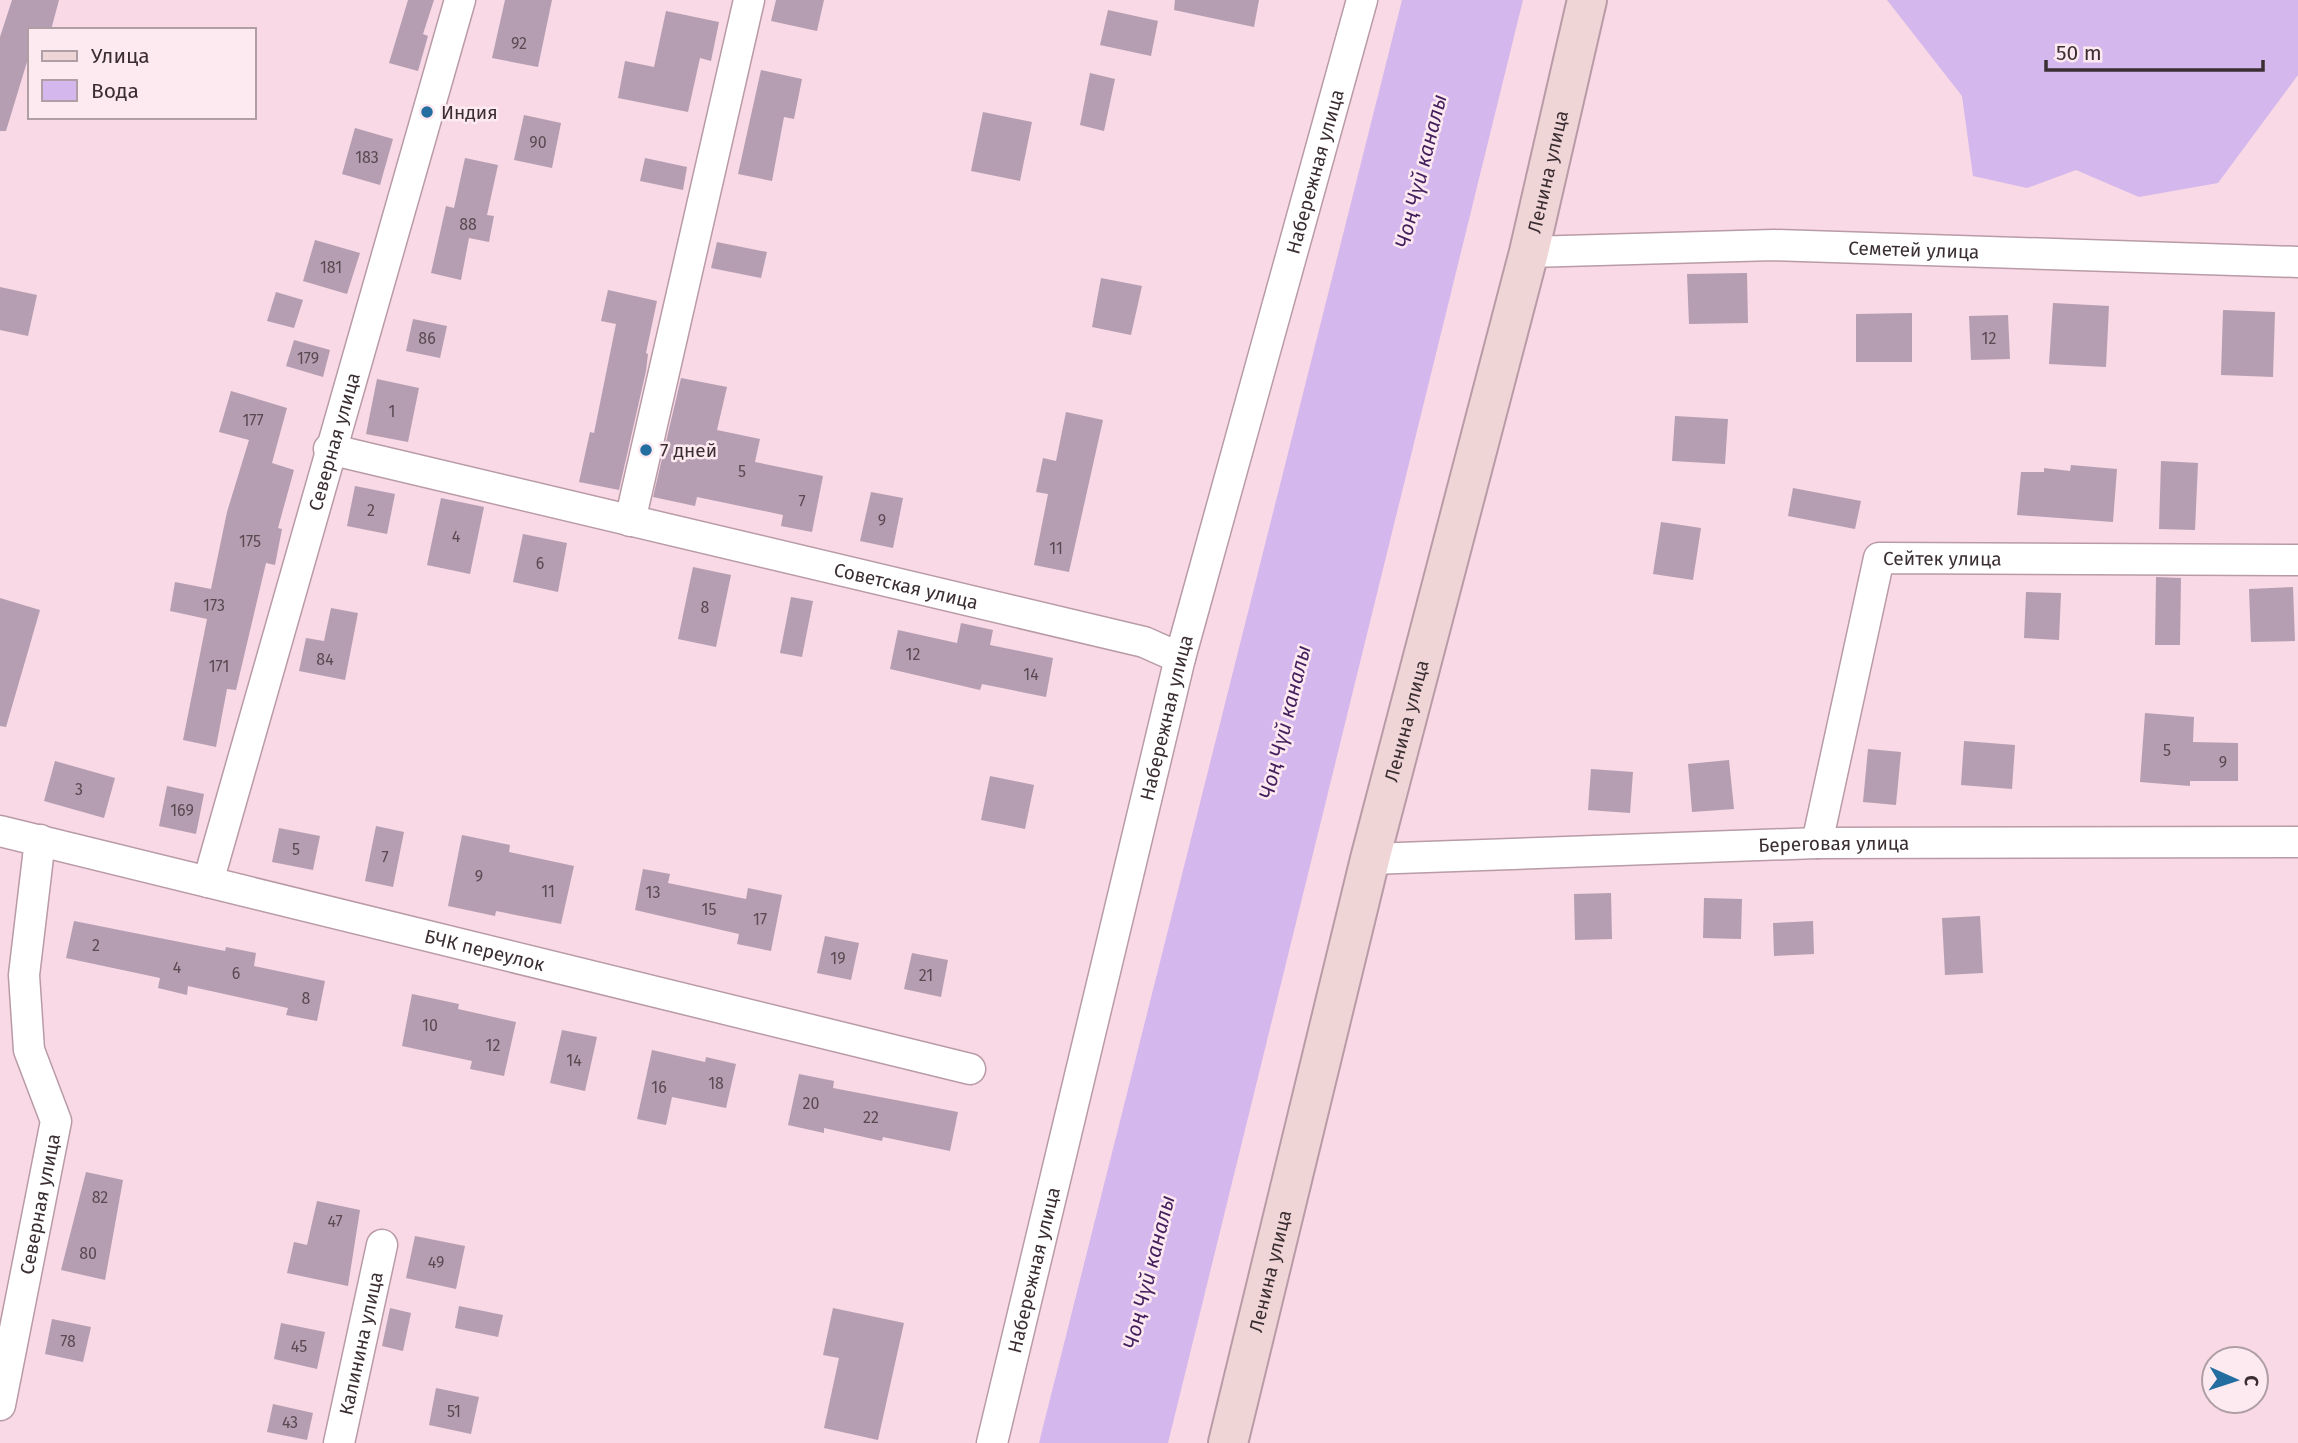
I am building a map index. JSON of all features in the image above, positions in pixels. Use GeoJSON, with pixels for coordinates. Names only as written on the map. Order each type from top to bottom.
{"type":"FeatureCollection","features":[{"type":"Feature","properties":{"kind":"street","name":"Северная улица"},"geometry":{"type":"LineString","coordinates":[[208,882],[329,449],[460,0]]}},
{"type":"Feature","properties":{"kind":"street"},"geometry":{"type":"LineString","coordinates":[[630,520],[749,0]]}},
{"type":"Feature","properties":{"kind":"street","name":"Набережная улица"},"geometry":{"type":"LineString","coordinates":[[992,1443],[1180,658],[1363,0]]}},
{"type":"Feature","properties":{"kind":"street","name":"Ленина улица"},"geometry":{"type":"LineString","coordinates":[[1228,1443],[1370,859],[1529,252],[1587,0]]}},
{"type":"Feature","properties":{"kind":"street","name":"Семетей улица"},"geometry":{"type":"LineString","coordinates":[[1529,252],[1774,245],[2298,262]]}},
{"type":"Feature","properties":{"kind":"street","name":"Советская улица"},"geometry":{"type":"LineString","coordinates":[[329,449],[1144,642],[1180,658]]}},
{"type":"Feature","properties":{"kind":"street","name":"Сейтек улица"},"geometry":{"type":"LineString","coordinates":[[1817,843],[1879,558],[2298,559]]}},
{"type":"Feature","properties":{"kind":"street","name":"БЧК переулок"},"geometry":{"type":"LineString","coordinates":[[0,831],[970,1069]]}},
{"type":"Feature","properties":{"kind":"street","name":"Северная улица"},"geometry":{"type":"LineString","coordinates":[[0,1405],[56,1121],[29,1050],[24,975],[40,841]]}},
{"type":"Feature","properties":{"kind":"street","name":"Береговая улица"},"geometry":{"type":"LineString","coordinates":[[1370,859],[1817,843],[2298,842]]}},
{"type":"Feature","properties":{"kind":"street","name":"Калинина улица"},"geometry":{"type":"LineString","coordinates":[[339,1443],[382,1245]]}},
{"type":"Feature","properties":{"kind":"water","name":"Чоң Чүй каналы"},"geometry":{"type":"Polygon","coordinates":[[[1402,0],[1523,0],[1168,1443],[1039,1443],[1402,0]]]}},
{"type":"Feature","properties":{"kind":"water"},"geometry":{"type":"Polygon","coordinates":[[[1887,0],[2298,0],[2298,75],[2218,183],[2139,197],[2076,170],[2027,188],[1973,176],[1962,96],[1887,0]]]}},
{"type":"Feature","properties":{"kind":"building"},"geometry":{"type":"Polygon","coordinates":[[[12,0],[59,0],[52,28],[28,28],[28,59],[6,131],[0,131],[0,37],[12,0]]]}},
{"type":"Feature","properties":{"kind":"building"},"geometry":{"type":"Polygon","coordinates":[[[408,0],[434,0],[423,34],[428,36],[418,71],[389,63],[408,0]]]}},
{"type":"Feature","properties":{"kind":"building"},"geometry":{"type":"Polygon","coordinates":[[[505,0],[552,0],[538,67],[492,58],[505,0]]]}},
{"type":"Feature","properties":{"kind":"building"},"geometry":{"type":"Polygon","coordinates":[[[776,0],[824,0],[817,31],[771,21],[776,0]]]}},
{"type":"Feature","properties":{"kind":"building"},"geometry":{"type":"Polygon","coordinates":[[[1175,0],[1259,0],[1254,27],[1174,10],[1175,0]]]}},
{"type":"Feature","properties":{"kind":"building"},"geometry":{"type":"Polygon","coordinates":[[[1108,10],[1158,21],[1151,56],[1100,45],[1108,10]]]}},
{"type":"Feature","properties":{"kind":"building"},"geometry":{"type":"Polygon","coordinates":[[[666,11],[719,22],[711,61],[700,58],[688,112],[618,98],[625,61],[654,67],[666,11]]]}},
{"type":"Feature","properties":{"kind":"building"},"geometry":{"type":"Polygon","coordinates":[[[761,70],[802,79],[794,119],[784,117],[772,181],[738,174],[761,70]]]}},
{"type":"Feature","properties":{"kind":"building"},"geometry":{"type":"Polygon","coordinates":[[[1090,73],[1115,79],[1104,131],[1080,125],[1090,73]]]}},
{"type":"Feature","properties":{"kind":"building"},"geometry":{"type":"Polygon","coordinates":[[[983,112],[1032,122],[1020,181],[971,171],[983,112]]]}},
{"type":"Feature","properties":{"kind":"building"},"geometry":{"type":"Polygon","coordinates":[[[524,115],[561,123],[552,168],[514,160],[524,115]]]}},
{"type":"Feature","properties":{"kind":"building"},"geometry":{"type":"Polygon","coordinates":[[[355,128],[393,139],[380,185],[342,174],[355,128]]]}},
{"type":"Feature","properties":{"kind":"building"},"geometry":{"type":"Polygon","coordinates":[[[465,158],[498,165],[487,215],[494,216],[489,242],[469,238],[461,280],[431,273],[446,206],[454,208],[465,158]]]}},
{"type":"Feature","properties":{"kind":"building"},"geometry":{"type":"Polygon","coordinates":[[[645,158],[687,167],[683,190],[640,181],[645,158]]]}},
{"type":"Feature","properties":{"kind":"building"},"geometry":{"type":"Polygon","coordinates":[[[315,240],[360,253],[347,294],[303,281],[315,240]]]}},
{"type":"Feature","properties":{"kind":"building"},"geometry":{"type":"Polygon","coordinates":[[[717,242],[767,252],[761,278],[711,268],[717,242]]]}},
{"type":"Feature","properties":{"kind":"building"},"geometry":{"type":"Polygon","coordinates":[[[1747,273],[1748,323],[1689,324],[1687,274],[1747,273]]]}},
{"type":"Feature","properties":{"kind":"building"},"geometry":{"type":"Polygon","coordinates":[[[1101,278],[1142,286],[1131,335],[1092,327],[1101,278]]]}},
{"type":"Feature","properties":{"kind":"building"},"geometry":{"type":"Polygon","coordinates":[[[0,287],[37,295],[28,336],[0,330],[0,287]]]}},
{"type":"Feature","properties":{"kind":"building"},"geometry":{"type":"Polygon","coordinates":[[[608,290],[657,301],[646,353],[646,371],[619,490],[579,482],[590,432],[594,433],[616,324],[601,321],[608,290]]]}},
{"type":"Feature","properties":{"kind":"building"},"geometry":{"type":"Polygon","coordinates":[[[276,292],[303,300],[294,328],[267,321],[276,292]]]}},
{"type":"Feature","properties":{"kind":"building"},"geometry":{"type":"Polygon","coordinates":[[[2053,303],[2109,306],[2106,367],[2049,364],[2053,303]]]}},
{"type":"Feature","properties":{"kind":"building"},"geometry":{"type":"Polygon","coordinates":[[[2223,310],[2275,312],[2273,377],[2221,375],[2223,310]]]}},
{"type":"Feature","properties":{"kind":"building"},"geometry":{"type":"Polygon","coordinates":[[[1912,313],[1912,362],[1856,362],[1856,314],[1912,313]]]}},
{"type":"Feature","properties":{"kind":"building"},"geometry":{"type":"Polygon","coordinates":[[[2008,315],[2010,359],[1971,360],[1969,316],[2008,315]]]}},
{"type":"Feature","properties":{"kind":"building"},"geometry":{"type":"Polygon","coordinates":[[[413,319],[447,326],[440,358],[406,351],[413,319]]]}},
{"type":"Feature","properties":{"kind":"building"},"geometry":{"type":"Polygon","coordinates":[[[294,340],[330,350],[323,377],[286,366],[294,340]]]}},
{"type":"Feature","properties":{"kind":"building"},"geometry":{"type":"Polygon","coordinates":[[[681,378],[727,387],[717,430],[760,439],[755,462],[823,476],[812,532],[781,526],[783,515],[697,497],[695,506],[653,497],[681,378]]]}},
{"type":"Feature","properties":{"kind":"building"},"geometry":{"type":"Polygon","coordinates":[[[377,379],[419,388],[408,442],[366,434],[377,379]]]}},
{"type":"Feature","properties":{"kind":"building"},"geometry":{"type":"Polygon","coordinates":[[[231,391],[287,408],[272,463],[294,470],[278,528],[282,529],[275,565],[266,563],[236,690],[227,689],[216,747],[183,740],[207,619],[170,611],[175,582],[211,589],[227,512],[249,440],[219,432],[231,391]]]}},
{"type":"Feature","properties":{"kind":"building"},"geometry":{"type":"Polygon","coordinates":[[[1066,412],[1103,420],[1069,572],[1034,565],[1048,494],[1036,492],[1043,458],[1056,461],[1066,412]]]}},
{"type":"Feature","properties":{"kind":"building"},"geometry":{"type":"Polygon","coordinates":[[[1675,416],[1728,419],[1725,464],[1672,461],[1675,416]]]}},
{"type":"Feature","properties":{"kind":"building"},"geometry":{"type":"Polygon","coordinates":[[[2161,461],[2198,463],[2195,530],[2159,529],[2161,461]]]}},
{"type":"Feature","properties":{"kind":"building"},"geometry":{"type":"Polygon","coordinates":[[[2071,465],[2117,469],[2113,522],[2017,515],[2021,472],[2044,472],[2044,468],[2070,471],[2071,465]]]}},
{"type":"Feature","properties":{"kind":"building"},"geometry":{"type":"Polygon","coordinates":[[[355,486],[395,494],[387,534],[347,526],[355,486]]]}},
{"type":"Feature","properties":{"kind":"building"},"geometry":{"type":"Polygon","coordinates":[[[1793,488],[1861,501],[1855,529],[1788,516],[1793,488]]]}},
{"type":"Feature","properties":{"kind":"building"},"geometry":{"type":"Polygon","coordinates":[[[871,492],[903,498],[893,548],[860,541],[871,492]]]}},
{"type":"Feature","properties":{"kind":"building"},"geometry":{"type":"Polygon","coordinates":[[[441,498],[484,507],[470,574],[427,565],[441,498]]]}},
{"type":"Feature","properties":{"kind":"building"},"geometry":{"type":"Polygon","coordinates":[[[1661,522],[1701,528],[1693,580],[1653,574],[1661,522]]]}},
{"type":"Feature","properties":{"kind":"building"},"geometry":{"type":"Polygon","coordinates":[[[523,534],[567,543],[558,592],[513,582],[523,534]]]}},
{"type":"Feature","properties":{"kind":"building"},"geometry":{"type":"Polygon","coordinates":[[[693,567],[731,575],[716,647],[678,639],[693,567]]]}},
{"type":"Feature","properties":{"kind":"building"},"geometry":{"type":"Polygon","coordinates":[[[2156,577],[2181,578],[2180,645],[2155,645],[2156,577]]]}},
{"type":"Feature","properties":{"kind":"building"},"geometry":{"type":"Polygon","coordinates":[[[2293,587],[2295,641],[2251,642],[2249,589],[2293,587]]]}},
{"type":"Feature","properties":{"kind":"building"},"geometry":{"type":"Polygon","coordinates":[[[2026,592],[2061,593],[2059,640],[2024,638],[2026,592]]]}},
{"type":"Feature","properties":{"kind":"building"},"geometry":{"type":"Polygon","coordinates":[[[791,597],[813,601],[802,657],[780,653],[791,597]]]}},
{"type":"Feature","properties":{"kind":"building"},"geometry":{"type":"Polygon","coordinates":[[[0,598],[40,610],[6,727],[0,726],[0,598]]]}},
{"type":"Feature","properties":{"kind":"building"},"geometry":{"type":"Polygon","coordinates":[[[331,608],[358,613],[345,680],[299,671],[306,638],[324,641],[331,608]]]}},
{"type":"Feature","properties":{"kind":"building"},"geometry":{"type":"Polygon","coordinates":[[[961,623],[993,630],[990,645],[1053,658],[1046,697],[982,684],[980,690],[890,669],[898,630],[957,643],[961,623]]]}},
{"type":"Feature","properties":{"kind":"building"},"geometry":{"type":"Polygon","coordinates":[[[2145,713],[2194,717],[2193,742],[2238,743],[2238,781],[2190,781],[2190,786],[2140,782],[2145,713]]]}},
{"type":"Feature","properties":{"kind":"building"},"geometry":{"type":"Polygon","coordinates":[[[1964,741],[2015,745],[2012,789],[1961,785],[1964,741]]]}},
{"type":"Feature","properties":{"kind":"building"},"geometry":{"type":"Polygon","coordinates":[[[1868,749],[1901,752],[1896,805],[1863,802],[1868,749]]]}},
{"type":"Feature","properties":{"kind":"building"},"geometry":{"type":"Polygon","coordinates":[[[1729,760],[1734,809],[1692,812],[1688,764],[1729,760]]]}},
{"type":"Feature","properties":{"kind":"building"},"geometry":{"type":"Polygon","coordinates":[[[55,761],[115,778],[104,818],[44,801],[55,761]]]}},
{"type":"Feature","properties":{"kind":"building"},"geometry":{"type":"Polygon","coordinates":[[[1591,769],[1633,772],[1630,813],[1588,810],[1591,769]]]}},
{"type":"Feature","properties":{"kind":"building"},"geometry":{"type":"Polygon","coordinates":[[[990,776],[1034,785],[1025,829],[981,820],[990,776]]]}},
{"type":"Feature","properties":{"kind":"building"},"geometry":{"type":"Polygon","coordinates":[[[167,786],[204,794],[196,834],[159,826],[167,786]]]}},
{"type":"Feature","properties":{"kind":"building"},"geometry":{"type":"Polygon","coordinates":[[[376,826],[404,832],[393,887],[365,881],[376,826]]]}},
{"type":"Feature","properties":{"kind":"building"},"geometry":{"type":"Polygon","coordinates":[[[279,828],[320,836],[313,870],[272,862],[279,828]]]}},
{"type":"Feature","properties":{"kind":"building"},"geometry":{"type":"Polygon","coordinates":[[[462,835],[510,845],[509,852],[574,866],[561,924],[496,911],[495,916],[448,906],[462,835]]]}},
{"type":"Feature","properties":{"kind":"building"},"geometry":{"type":"Polygon","coordinates":[[[643,869],[670,874],[668,883],[746,899],[748,888],[782,895],[771,951],[737,944],[739,934],[635,910],[643,869]]]}},
{"type":"Feature","properties":{"kind":"building"},"geometry":{"type":"Polygon","coordinates":[[[1611,893],[1612,939],[1575,940],[1574,894],[1611,893]]]}},
{"type":"Feature","properties":{"kind":"building"},"geometry":{"type":"Polygon","coordinates":[[[1704,898],[1742,899],[1741,939],[1703,938],[1704,898]]]}},
{"type":"Feature","properties":{"kind":"building"},"geometry":{"type":"Polygon","coordinates":[[[1980,916],[1983,973],[1945,975],[1942,918],[1980,916]]]}},
{"type":"Feature","properties":{"kind":"building"},"geometry":{"type":"Polygon","coordinates":[[[74,921],[225,951],[226,947],[256,953],[254,966],[325,981],[317,1021],[286,1015],[288,1008],[188,986],[187,995],[158,988],[160,978],[66,958],[74,921]]]}},
{"type":"Feature","properties":{"kind":"building"},"geometry":{"type":"Polygon","coordinates":[[[1813,921],[1814,954],[1774,956],[1773,923],[1813,921]]]}},
{"type":"Feature","properties":{"kind":"building"},"geometry":{"type":"Polygon","coordinates":[[[825,936],[859,943],[851,980],[817,973],[825,936]]]}},
{"type":"Feature","properties":{"kind":"building"},"geometry":{"type":"Polygon","coordinates":[[[912,953],[948,960],[941,997],[904,989],[912,953]]]}},
{"type":"Feature","properties":{"kind":"building"},"geometry":{"type":"Polygon","coordinates":[[[412,994],[459,1004],[458,1009],[516,1022],[504,1076],[470,1069],[472,1061],[402,1046],[412,994]]]}},
{"type":"Feature","properties":{"kind":"building"},"geometry":{"type":"Polygon","coordinates":[[[562,1030],[597,1037],[585,1091],[550,1083],[562,1030]]]}},
{"type":"Feature","properties":{"kind":"building"},"geometry":{"type":"Polygon","coordinates":[[[652,1050],[705,1062],[706,1057],[736,1064],[726,1108],[672,1097],[666,1125],[637,1119],[652,1050]]]}},
{"type":"Feature","properties":{"kind":"building"},"geometry":{"type":"Polygon","coordinates":[[[799,1074],[834,1081],[833,1088],[958,1112],[950,1151],[883,1137],[882,1141],[824,1128],[824,1133],[788,1125],[799,1074]]]}},
{"type":"Feature","properties":{"kind":"building"},"geometry":{"type":"Polygon","coordinates":[[[86,1172],[123,1180],[105,1280],[61,1270],[86,1172]]]}},
{"type":"Feature","properties":{"kind":"building"},"geometry":{"type":"Polygon","coordinates":[[[317,1201],[360,1210],[348,1286],[287,1273],[294,1242],[307,1245],[317,1201]]]}},
{"type":"Feature","properties":{"kind":"building"},"geometry":{"type":"Polygon","coordinates":[[[415,1236],[465,1246],[456,1289],[406,1278],[415,1236]]]}},
{"type":"Feature","properties":{"kind":"building"},"geometry":{"type":"Polygon","coordinates":[[[459,1306],[503,1315],[498,1337],[455,1328],[459,1306]]]}},
{"type":"Feature","properties":{"kind":"building"},"geometry":{"type":"Polygon","coordinates":[[[390,1308],[411,1313],[403,1351],[382,1346],[390,1308]]]}},
{"type":"Feature","properties":{"kind":"building"},"geometry":{"type":"Polygon","coordinates":[[[833,1308],[904,1323],[878,1440],[824,1428],[839,1358],[823,1355],[833,1308]]]}},
{"type":"Feature","properties":{"kind":"building"},"geometry":{"type":"Polygon","coordinates":[[[52,1319],[91,1327],[83,1362],[45,1354],[52,1319]]]}},
{"type":"Feature","properties":{"kind":"building"},"geometry":{"type":"Polygon","coordinates":[[[281,1323],[325,1332],[317,1369],[274,1359],[281,1323]]]}},
{"type":"Feature","properties":{"kind":"building"},"geometry":{"type":"Polygon","coordinates":[[[436,1388],[479,1397],[471,1434],[429,1425],[436,1388]]]}},
{"type":"Feature","properties":{"kind":"building"},"geometry":{"type":"Polygon","coordinates":[[[273,1404],[313,1413],[307,1440],[267,1432],[273,1404]]]}},
{"type":"Feature","properties":{"kind":"place","name":"Индия"},"geometry":{"type":"Point","coordinates":[427,112]}},
{"type":"Feature","properties":{"kind":"place","name":"7 дней"},"geometry":{"type":"Point","coordinates":[646,450]}}]}
